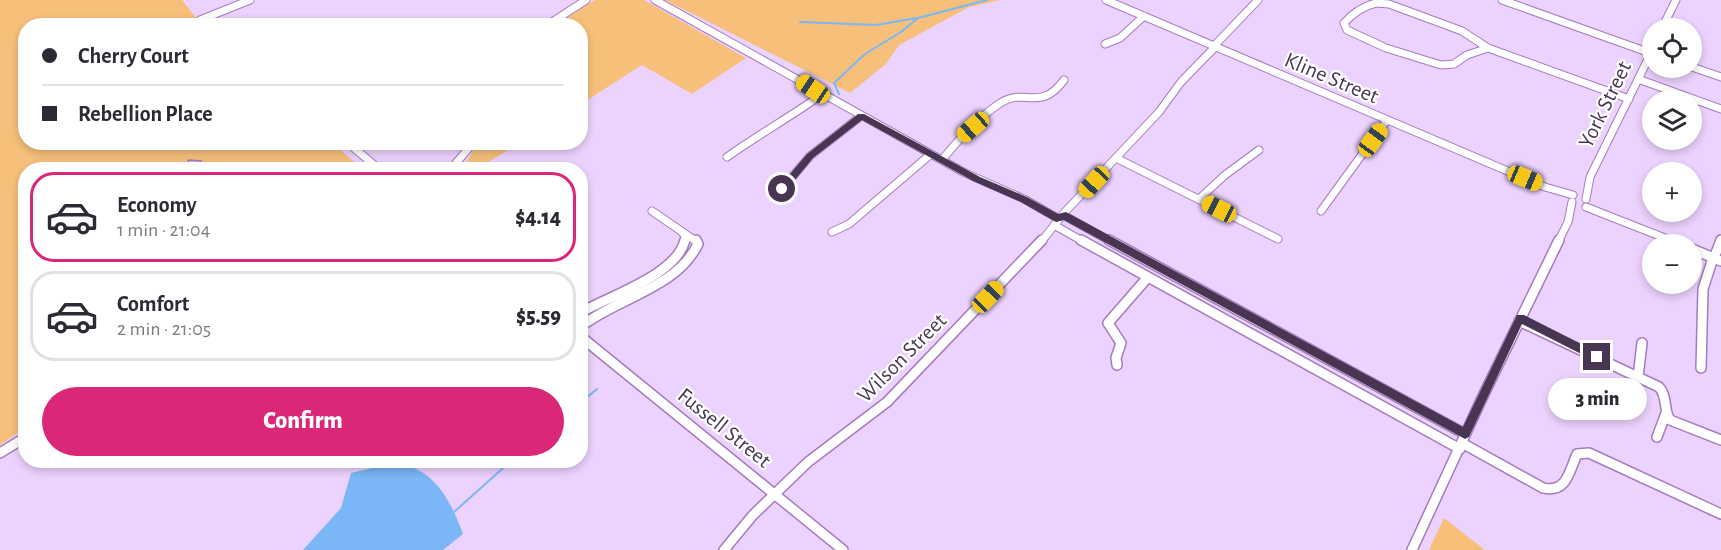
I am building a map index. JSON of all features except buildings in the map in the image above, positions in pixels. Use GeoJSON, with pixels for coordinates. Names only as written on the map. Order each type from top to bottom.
{"type":"FeatureCollection","features":[{"type":"Feature","properties":{"kind":"street"},"geometry":{"type":"LineString","coordinates":[[212,18],[250,0]]}},
{"type":"Feature","properties":{"kind":"street"},"geometry":{"type":"LineString","coordinates":[[558,18],[586,0]]}},
{"type":"Feature","properties":{"kind":"street"},"geometry":{"type":"LineString","coordinates":[[655,0],[976,179],[1024,199],[1148,277],[1462,442]]}},
{"type":"Feature","properties":{"kind":"street","name":"Kline Street"},"geometry":{"type":"LineString","coordinates":[[1106,0],[1586,203]]}},
{"type":"Feature","properties":{"kind":"street","name":"Wilson Street"},"geometry":{"type":"LineString","coordinates":[[724,550],[753,515],[820,451],[887,402],[1160,112],[1181,82],[1258,0]]}},
{"type":"Feature","properties":{"kind":"street"},"geometry":{"type":"LineString","coordinates":[[1502,0],[1642,49]]}},
{"type":"Feature","properties":{"kind":"street"},"geometry":{"type":"LineString","coordinates":[[1667,18],[1676,0]]}},
{"type":"Feature","properties":{"kind":"street"},"geometry":{"type":"LineString","coordinates":[[1488,48],[1467,55],[1454,64],[1442,65],[1364,39],[1347,30],[1344,23],[1368,4],[1383,2],[1458,29],[1488,48],[1629,99]]}},
{"type":"Feature","properties":{"kind":"street"},"geometry":{"type":"LineString","coordinates":[[1105,44],[1122,37],[1144,16]]}},
{"type":"Feature","properties":{"kind":"street","name":"York Street"},"geometry":{"type":"LineString","coordinates":[[1572,198],[1590,177],[1642,71]]}},
{"type":"Feature","properties":{"kind":"street"},"geometry":{"type":"LineString","coordinates":[[1702,71],[1721,78]]}},
{"type":"Feature","properties":{"kind":"street"},"geometry":{"type":"LineString","coordinates":[[1638,79],[1721,109]]}},
{"type":"Feature","properties":{"kind":"street"},"geometry":{"type":"LineString","coordinates":[[942,160],[958,140],[1003,101],[1042,98],[1058,90],[1064,80]]}},
{"type":"Feature","properties":{"kind":"street"},"geometry":{"type":"LineString","coordinates":[[727,157],[761,132],[784,121],[822,95]]}},
{"type":"Feature","properties":{"kind":"street"},"geometry":{"type":"LineString","coordinates":[[782,189],[810,156],[861,116]]}},
{"type":"Feature","properties":{"kind":"street"},"geometry":{"type":"LineString","coordinates":[[1322,211],[1387,120]]}},
{"type":"Feature","properties":{"kind":"street"},"geometry":{"type":"LineString","coordinates":[[357,150],[371,162]]}},
{"type":"Feature","properties":{"kind":"street"},"geometry":{"type":"LineString","coordinates":[[457,162],[467,150]]}},
{"type":"Feature","properties":{"kind":"street"},"geometry":{"type":"LineString","coordinates":[[1199,199],[1225,175],[1258,150]]}},
{"type":"Feature","properties":{"kind":"street"},"geometry":{"type":"LineString","coordinates":[[832,232],[849,224],[930,154]]}},
{"type":"Feature","properties":{"kind":"street"},"geometry":{"type":"LineString","coordinates":[[1116,158],[1278,239]]}},
{"type":"Feature","properties":{"kind":"street","name":"York Street"},"geometry":{"type":"LineString","coordinates":[[1586,203],[1590,177]]}},
{"type":"Feature","properties":{"kind":"street"},"geometry":{"type":"LineString","coordinates":[[1412,550],[1568,222],[1572,198]]}},
{"type":"Feature","properties":{"kind":"street"},"geometry":{"type":"LineString","coordinates":[[1568,222],[1586,203],[1656,234]]}},
{"type":"Feature","properties":{"kind":"street"},"geometry":{"type":"LineString","coordinates":[[588,321],[605,309],[660,283],[682,267],[698,244],[695,239],[652,211]]}},
{"type":"Feature","properties":{"kind":"street"},"geometry":{"type":"LineString","coordinates":[[1059,220],[1544,488],[1558,490],[1564,483],[1576,455],[1586,452],[1721,514]]}},
{"type":"Feature","properties":{"kind":"street"},"geometry":{"type":"LineString","coordinates":[[588,309],[666,266],[685,245],[686,237],[681,231]]}},
{"type":"Feature","properties":{"kind":"street"},"geometry":{"type":"LineString","coordinates":[[1701,368],[1703,289],[1716,259],[1721,240]]}},
{"type":"Feature","properties":{"kind":"street"},"geometry":{"type":"LineString","coordinates":[[1702,253],[1716,259]]}},
{"type":"Feature","properties":{"kind":"street"},"geometry":{"type":"LineString","coordinates":[[1117,365],[1116,358],[1121,343],[1108,323],[1148,277]]}},
{"type":"Feature","properties":{"kind":"street"},"geometry":{"type":"LineString","coordinates":[[1520,320],[1663,391],[1666,413],[1672,421],[1721,440]]}},
{"type":"Feature","properties":{"kind":"street","name":"Fussell Street"},"geometry":{"type":"LineString","coordinates":[[588,342],[732,457],[843,550]]}},
{"type":"Feature","properties":{"kind":"street"},"geometry":{"type":"LineString","coordinates":[[1638,377],[1642,343]]}},
{"type":"Feature","properties":{"kind":"street"},"geometry":{"type":"LineString","coordinates":[[1657,436],[1666,413]]}},
{"type":"Feature","properties":{"kind":"street"},"geometry":{"type":"LineString","coordinates":[[0,453],[18,442]]}},
{"type":"Feature","properties":{"kind":"shaded area"},"geometry":{"type":"Polygon","coordinates":[[[0,0],[182,0],[196,18],[18,18],[18,150],[341,150],[354,162],[18,162],[18,433],[0,445],[0,0]]]}},
{"type":"Feature","properties":{"kind":"shaded area"},"geometry":{"type":"Polygon","coordinates":[[[596,0],[644,0],[746,58],[692,94],[642,65],[588,100],[588,18],[567,18],[583,6],[596,0]]]}},
{"type":"Feature","properties":{"kind":"shaded area"},"geometry":{"type":"Polygon","coordinates":[[[665,0],[1000,0],[969,7],[899,45],[886,64],[850,93],[665,0]]]}},
{"type":"Feature","properties":{"kind":"shaded area"},"geometry":{"type":"Polygon","coordinates":[[[474,150],[508,150],[489,162],[467,161],[474,150]]]}},
{"type":"Feature","properties":{"kind":"shaded area"},"geometry":{"type":"Polygon","coordinates":[[[1444,518],[1485,550],[1429,550],[1444,518]]]}},
{"type":"Feature","properties":{"kind":"water"},"geometry":{"type":"Polygon","coordinates":[[[372,468],[419,470],[446,497],[463,534],[443,550],[303,550],[341,508],[351,473],[372,468]]]}},
{"type":"Feature","properties":{"kind":"waterway"},"geometry":{"type":"LineString","coordinates":[[839,94],[834,83],[865,54],[901,32],[918,18],[987,0]]}},
{"type":"Feature","properties":{"kind":"waterway"},"geometry":{"type":"LineString","coordinates":[[800,22],[876,25],[917,18]]}},
{"type":"Feature","properties":{"kind":"waterway"},"geometry":{"type":"LineString","coordinates":[[588,396],[597,389]]}},
{"type":"Feature","properties":{"kind":"waterway"},"geometry":{"type":"LineString","coordinates":[[454,512],[503,468]]}},
{"type":"Feature","properties":{"kind":"route"},"geometry":{"type":"LineString","coordinates":[[782,189],[810,156],[861,116],[976,179],[1024,199],[1059,219],[1063,215],[1465,434],[1520,318],[1597,357]]}}]}
